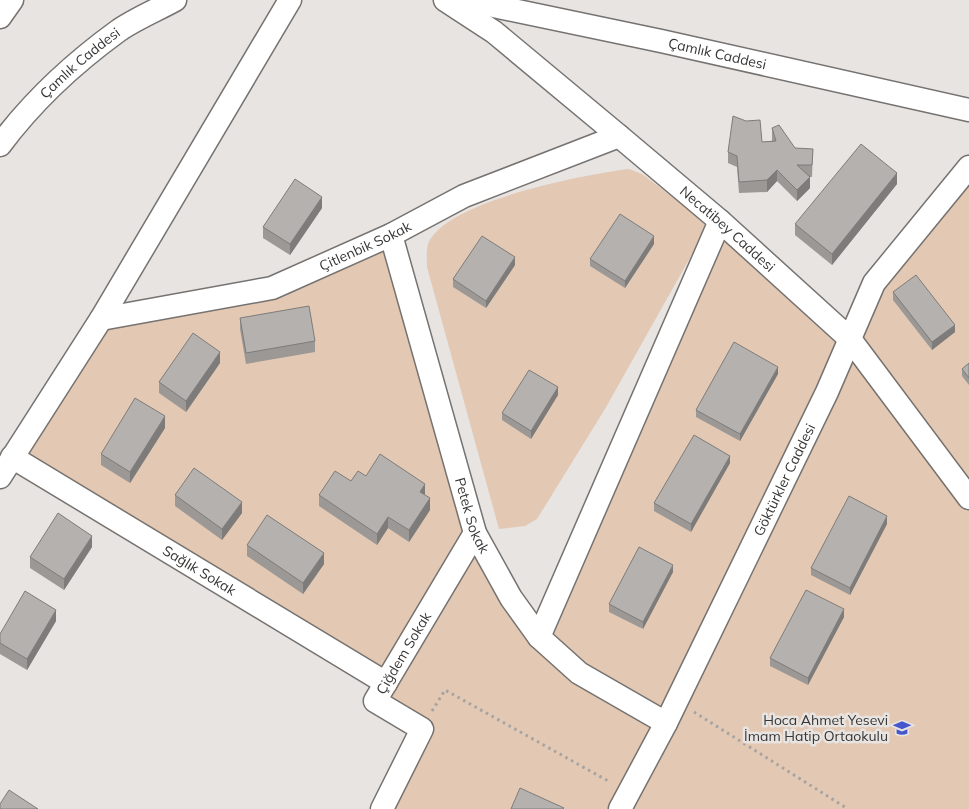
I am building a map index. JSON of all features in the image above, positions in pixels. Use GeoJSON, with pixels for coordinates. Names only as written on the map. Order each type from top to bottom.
{"type":"FeatureCollection","features":[{"type":"Feature","properties":{"kind":"street"},"geometry":{"type":"LineString","coordinates":[[0,17],[12,0]]}},
{"type":"Feature","properties":{"kind":"street","name":"Çamlık Caddesi"},"geometry":{"type":"LineString","coordinates":[[0,145],[22,115],[76,65],[119,30],[175,0]]}},
{"type":"Feature","properties":{"kind":"street"},"geometry":{"type":"LineString","coordinates":[[0,477],[101,319],[290,0]]}},
{"type":"Feature","properties":{"kind":"street","name":"Necatibey Caddesi"},"geometry":{"type":"LineString","coordinates":[[445,0],[494,32],[620,136],[720,221],[850,339],[969,498]]}},
{"type":"Feature","properties":{"kind":"street","name":"Çamlık Caddesi"},"geometry":{"type":"LineString","coordinates":[[465,0],[661,41],[969,110]]}},
{"type":"Feature","properties":{"kind":"street","name":"Çitlenbik Sokak"},"geometry":{"type":"LineString","coordinates":[[101,319],[272,288],[391,235],[464,196],[620,136]]}},
{"type":"Feature","properties":{"kind":"street","name":"Göktürkler Caddesi"},"geometry":{"type":"LineString","coordinates":[[624,801],[677,701],[827,392],[874,283],[969,167]]}},
{"type":"Feature","properties":{"kind":"street"},"geometry":{"type":"LineString","coordinates":[[539,637],[720,221]]}},
{"type":"Feature","properties":{"kind":"street","name":"Petek Sokak"},"geometry":{"type":"LineString","coordinates":[[391,235],[475,533],[511,598],[539,637],[579,672],[666,723]]}},
{"type":"Feature","properties":{"kind":"street","name":"Sağlık Sokak"},"geometry":{"type":"LineString","coordinates":[[12,457],[386,683]]}},
{"type":"Feature","properties":{"kind":"street","name":"Çiğdem Sokak"},"geometry":{"type":"LineString","coordinates":[[422,729],[375,701],[475,533]]}},
{"type":"Feature","properties":{"kind":"street"},"geometry":{"type":"LineString","coordinates":[[382,809],[422,729]]}},
{"type":"Feature","properties":{"kind":"path"},"geometry":{"type":"LineString","coordinates":[[422,729],[444,690],[624,801]]}},
{"type":"Feature","properties":{"kind":"path"},"geometry":{"type":"LineString","coordinates":[[677,701],[848,809]]}},
{"type":"Feature","properties":{"kind":"shaded area"},"geometry":{"type":"Polygon","coordinates":[[[969,167],[969,809],[382,809],[422,729],[375,701],[386,683],[12,457],[101,319],[272,288],[391,235],[475,533],[539,636],[720,221],[850,339],[874,283],[969,167]]]}},
{"type":"Feature","properties":{"kind":"shaded area"},"geometry":{"type":"Polygon","coordinates":[[[629,169],[642,174],[709,224],[605,409],[537,519],[525,526],[499,529],[427,267],[428,244],[440,229],[460,215],[488,203],[519,192],[551,184],[629,169]]]}},
{"type":"Feature","properties":{"kind":"building"},"geometry":{"type":"Polygon","coordinates":[[[733,116],[746,121],[760,120],[762,142],[776,141],[772,128],[779,125],[795,148],[813,149],[812,165],[797,165],[810,177],[797,190],[777,170],[767,180],[739,182],[737,156],[728,152],[733,116]]]}},
{"type":"Feature","properties":{"kind":"building"},"geometry":{"type":"Polygon","coordinates":[[[861,144],[897,173],[832,254],[795,224],[861,144]]]}},
{"type":"Feature","properties":{"kind":"building"},"geometry":{"type":"Polygon","coordinates":[[[295,179],[322,197],[290,244],[263,227],[295,179]]]}},
{"type":"Feature","properties":{"kind":"building"},"geometry":{"type":"Polygon","coordinates":[[[620,214],[654,236],[625,281],[590,259],[620,214]]]}},
{"type":"Feature","properties":{"kind":"building"},"geometry":{"type":"Polygon","coordinates":[[[482,236],[515,257],[486,301],[453,279],[482,236]]]}},
{"type":"Feature","properties":{"kind":"building"},"geometry":{"type":"Polygon","coordinates":[[[916,275],[955,325],[932,342],[893,292],[916,275]]]}},
{"type":"Feature","properties":{"kind":"building"},"geometry":{"type":"Polygon","coordinates":[[[309,306],[315,341],[246,353],[240,318],[309,306]]]}},
{"type":"Feature","properties":{"kind":"building"},"geometry":{"type":"Polygon","coordinates":[[[193,333],[220,352],[186,401],[159,382],[193,333]]]}},
{"type":"Feature","properties":{"kind":"building"},"geometry":{"type":"Polygon","coordinates":[[[734,342],[778,367],[740,434],[696,410],[734,342]]]}},
{"type":"Feature","properties":{"kind":"building"},"geometry":{"type":"Polygon","coordinates":[[[969,363],[969,378],[962,369],[969,363]]]}},
{"type":"Feature","properties":{"kind":"building"},"geometry":{"type":"Polygon","coordinates":[[[529,370],[558,387],[531,431],[502,413],[529,370]]]}},
{"type":"Feature","properties":{"kind":"building"},"geometry":{"type":"Polygon","coordinates":[[[135,398],[165,416],[130,472],[101,454],[135,398]]]}},
{"type":"Feature","properties":{"kind":"building"},"geometry":{"type":"Polygon","coordinates":[[[694,435],[730,456],[691,524],[654,503],[694,435]]]}},
{"type":"Feature","properties":{"kind":"building"},"geometry":{"type":"Polygon","coordinates":[[[380,454],[425,484],[420,492],[430,498],[409,530],[388,517],[377,534],[319,495],[335,471],[351,481],[358,471],[366,476],[380,454]]]}},
{"type":"Feature","properties":{"kind":"building"},"geometry":{"type":"Polygon","coordinates":[[[194,468],[242,502],[222,529],[175,495],[194,468]]]}},
{"type":"Feature","properties":{"kind":"building"},"geometry":{"type":"Polygon","coordinates":[[[849,496],[887,516],[850,588],[811,568],[849,496]]]}},
{"type":"Feature","properties":{"kind":"building"},"geometry":{"type":"Polygon","coordinates":[[[58,513],[92,536],[64,579],[30,557],[58,513]]]}},
{"type":"Feature","properties":{"kind":"building"},"geometry":{"type":"Polygon","coordinates":[[[267,515],[324,553],[303,583],[247,545],[267,515]]]}},
{"type":"Feature","properties":{"kind":"building"},"geometry":{"type":"Polygon","coordinates":[[[639,547],[673,565],[643,622],[609,604],[639,547]]]}},
{"type":"Feature","properties":{"kind":"building"},"geometry":{"type":"Polygon","coordinates":[[[806,590],[844,609],[808,678],[770,658],[806,590]]]}},
{"type":"Feature","properties":{"kind":"building"},"geometry":{"type":"Polygon","coordinates":[[[25,591],[56,610],[27,659],[0,643],[0,634],[25,591]]]}},
{"type":"Feature","properties":{"kind":"building"},"geometry":{"type":"Polygon","coordinates":[[[520,788],[564,808],[511,809],[520,788]]]}},
{"type":"Feature","properties":{"kind":"building"},"geometry":{"type":"Polygon","coordinates":[[[9,790],[38,809],[0,809],[0,804],[9,790]]]}},
{"type":"Feature","properties":{"kind":"place","name":"Hoca Ahmet Yesevi İmam Hatip Ortaokulu"},"geometry":{"type":"Point","coordinates":[902,728]}}]}
